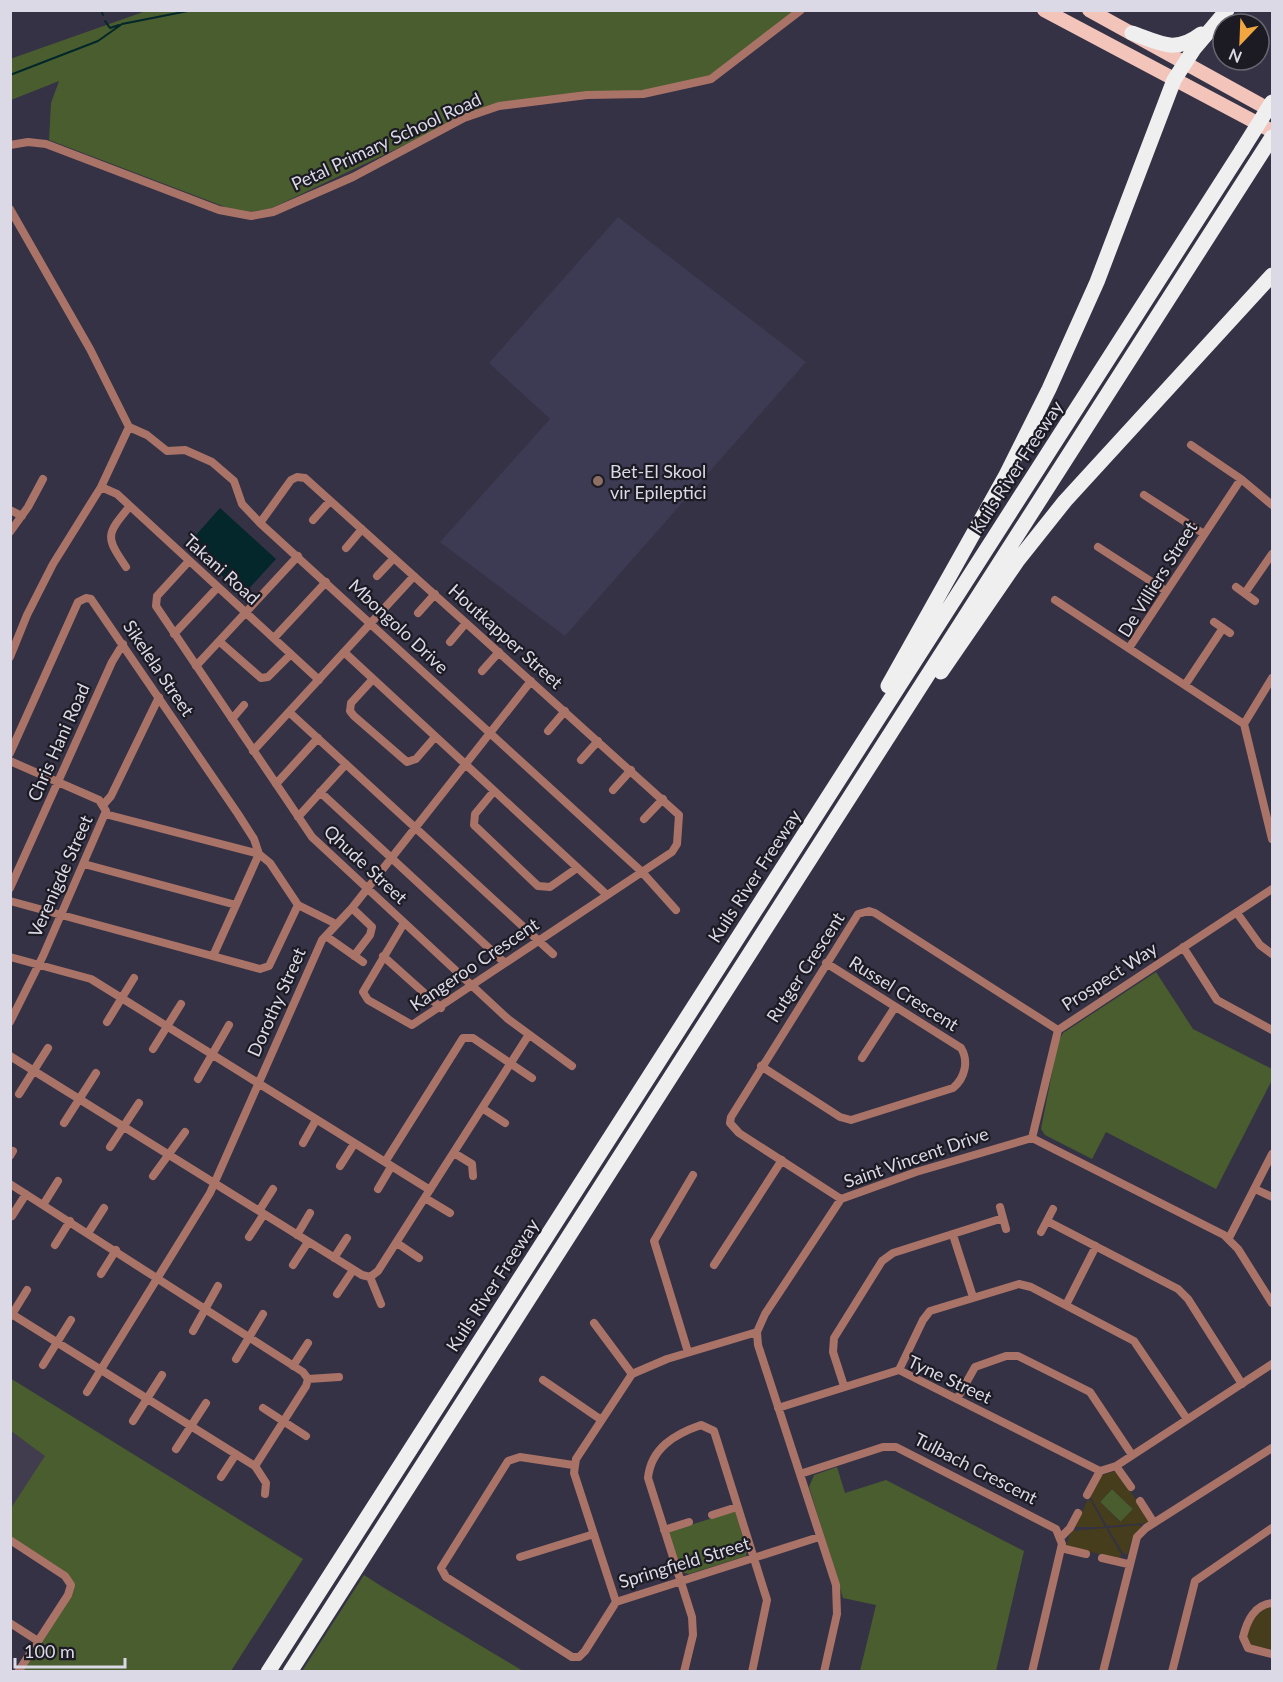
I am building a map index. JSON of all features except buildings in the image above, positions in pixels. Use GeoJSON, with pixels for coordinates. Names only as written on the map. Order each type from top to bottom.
{"type":"FeatureCollection","features":[{"type":"Feature","properties":{"kind":"highway"},"geometry":{"type":"LineString","coordinates":[[862,743],[883,696],[1005,477],[1053,380],[1097,282],[1174,80],[1211,28]]}},
{"type":"Feature","properties":{"kind":"highway"},"geometry":{"type":"LineString","coordinates":[[1132,33],[1163,44],[1179,46],[1190,43],[1211,28]]}},
{"type":"Feature","properties":{"kind":"highway","name":"Kuils River Freeway"},"geometry":{"type":"LineString","coordinates":[[268,1671],[1272,102]]}},
{"type":"Feature","properties":{"kind":"highway","name":"Kuils River Freeway"},"geometry":{"type":"LineString","coordinates":[[290,1671],[1272,137]]}},
{"type":"Feature","properties":{"kind":"highway"},"geometry":{"type":"LineString","coordinates":[[877,755],[909,720],[1018,560],[1065,501],[1272,275]]}},
{"type":"Feature","properties":{"kind":"main road"},"geometry":{"type":"LineString","coordinates":[[1044,10],[1272,131]]}},
{"type":"Feature","properties":{"kind":"main road"},"geometry":{"type":"LineString","coordinates":[[1089,10],[1272,111]]}},
{"type":"Feature","properties":{"kind":"street","name":"Petal Primary School Road"},"geometry":{"type":"LineString","coordinates":[[10,145],[28,142],[46,144],[219,210],[243,216],[258,216],[334,186],[464,118],[499,106],[587,95],[643,94],[711,79],[801,10]]}},
{"type":"Feature","properties":{"kind":"street"},"geometry":{"type":"LineString","coordinates":[[10,209],[90,348],[129,427],[101,487],[53,564],[27,615],[10,657]]}},
{"type":"Feature","properties":{"kind":"street","name":"Mbongolo Drive"},"geometry":{"type":"LineString","coordinates":[[129,427],[147,435],[167,451],[184,450],[212,462],[234,481],[242,504],[260,523],[642,872],[676,910]]}},
{"type":"Feature","properties":{"kind":"street"},"geometry":{"type":"LineString","coordinates":[[1191,445],[1241,479],[1272,505]]}},
{"type":"Feature","properties":{"kind":"street","name":"Houtkapper Street"},"geometry":{"type":"LineString","coordinates":[[260,523],[295,477],[305,478],[663,799],[679,815],[677,844],[672,852],[642,872]]}},
{"type":"Feature","properties":{"kind":"street"},"geometry":{"type":"LineString","coordinates":[[10,532],[43,479]]}},
{"type":"Feature","properties":{"kind":"street","name":"De Villiers Street"},"geometry":{"type":"LineString","coordinates":[[1241,479],[1129,648],[1244,723]]}},
{"type":"Feature","properties":{"kind":"street","name":"Takani Road"},"geometry":{"type":"LineString","coordinates":[[101,487],[117,494],[319,680]]}},
{"type":"Feature","properties":{"kind":"street"},"geometry":{"type":"LineString","coordinates":[[1144,495],[1204,534]]}},
{"type":"Feature","properties":{"kind":"street"},"geometry":{"type":"LineString","coordinates":[[313,520],[330,501]]}},
{"type":"Feature","properties":{"kind":"street"},"geometry":{"type":"LineString","coordinates":[[126,567],[112,546],[110,537],[116,523],[130,507]]}},
{"type":"Feature","properties":{"kind":"street"},"geometry":{"type":"LineString","coordinates":[[10,510],[22,516]]}},
{"type":"Feature","properties":{"kind":"street"},"geometry":{"type":"LineString","coordinates":[[346,548],[362,530]]}},
{"type":"Feature","properties":{"kind":"street"},"geometry":{"type":"LineString","coordinates":[[1098,547],[1166,591]]}},
{"type":"Feature","properties":{"kind":"street"},"geometry":{"type":"LineString","coordinates":[[1245,593],[1272,554]]}},
{"type":"Feature","properties":{"kind":"street"},"geometry":{"type":"LineString","coordinates":[[196,666],[298,556]]}},
{"type":"Feature","properties":{"kind":"street"},"geometry":{"type":"LineString","coordinates":[[377,576],[394,558]]}},
{"type":"Feature","properties":{"kind":"street","name":"Qhude Street"},"geometry":{"type":"LineString","coordinates":[[189,561],[156,599],[157,609],[298,817],[317,842],[472,986],[528,1036],[572,1066]]}},
{"type":"Feature","properties":{"kind":"street"},"geometry":{"type":"LineString","coordinates":[[253,751],[414,576]]}},
{"type":"Feature","properties":{"kind":"street"},"geometry":{"type":"LineString","coordinates":[[274,638],[326,582]]}},
{"type":"Feature","properties":{"kind":"street"},"geometry":{"type":"LineString","coordinates":[[174,634],[218,587]]}},
{"type":"Feature","properties":{"kind":"street"},"geometry":{"type":"LineString","coordinates":[[1236,587],[1255,601]]}},
{"type":"Feature","properties":{"kind":"street"},"geometry":{"type":"LineString","coordinates":[[418,613],[435,594]]}},
{"type":"Feature","properties":{"kind":"street","name":"Sikelela Street"},"geometry":{"type":"LineString","coordinates":[[10,753],[80,600],[86,597],[94,601],[249,831],[259,854],[270,863],[298,905],[336,924]]}},
{"type":"Feature","properties":{"kind":"street"},"geometry":{"type":"LineString","coordinates":[[1055,600],[1129,648]]}},
{"type":"Feature","properties":{"kind":"street"},"geometry":{"type":"LineString","coordinates":[[1185,685],[1226,631],[1214,622]]}},
{"type":"Feature","properties":{"kind":"street"},"geometry":{"type":"LineString","coordinates":[[450,642],[466,623]]}},
{"type":"Feature","properties":{"kind":"street"},"geometry":{"type":"LineString","coordinates":[[220,642],[261,678],[268,677],[291,654]]}},
{"type":"Feature","properties":{"kind":"street","name":"Chris Hani Road"},"geometry":{"type":"LineString","coordinates":[[10,888],[112,662],[123,644]]}},
{"type":"Feature","properties":{"kind":"street"},"geometry":{"type":"LineString","coordinates":[[344,652],[607,895]]}},
{"type":"Feature","properties":{"kind":"street"},"geometry":{"type":"LineString","coordinates":[[482,671],[499,652]]}},
{"type":"Feature","properties":{"kind":"street"},"geometry":{"type":"LineString","coordinates":[[1272,678],[1244,723],[1272,839]]}},
{"type":"Feature","properties":{"kind":"street"},"geometry":{"type":"LineString","coordinates":[[373,679],[351,703],[350,711],[354,716],[407,762],[417,759],[435,737]]}},
{"type":"Feature","properties":{"kind":"street","name":"Dorothy Street"},"geometry":{"type":"LineString","coordinates":[[87,1392],[215,1183],[326,936],[352,908],[531,681]]}},
{"type":"Feature","properties":{"kind":"street"},"geometry":{"type":"LineString","coordinates":[[104,804],[111,796],[159,697]]}},
{"type":"Feature","properties":{"kind":"street"},"geometry":{"type":"LineString","coordinates":[[232,718],[244,705]]}},
{"type":"Feature","properties":{"kind":"street"},"geometry":{"type":"LineString","coordinates":[[548,731],[565,711]]}},
{"type":"Feature","properties":{"kind":"street"},"geometry":{"type":"LineString","coordinates":[[289,712],[553,954]]}},
{"type":"Feature","properties":{"kind":"street"},"geometry":{"type":"LineString","coordinates":[[276,784],[318,738]]}},
{"type":"Feature","properties":{"kind":"street"},"geometry":{"type":"LineString","coordinates":[[581,760],[598,741]]}},
{"type":"Feature","properties":{"kind":"street","name":"Verenigde Street"},"geometry":{"type":"LineString","coordinates":[[10,760],[104,804],[105,814],[10,1022]]}},
{"type":"Feature","properties":{"kind":"street"},"geometry":{"type":"LineString","coordinates":[[298,817],[346,764]]}},
{"type":"Feature","properties":{"kind":"street"},"geometry":{"type":"LineString","coordinates":[[613,790],[631,770]]}},
{"type":"Feature","properties":{"kind":"street"},"geometry":{"type":"LineString","coordinates":[[494,791],[476,814],[474,825],[538,886],[550,887],[577,868]]}},
{"type":"Feature","properties":{"kind":"street"},"geometry":{"type":"LineString","coordinates":[[320,792],[505,963]]}},
{"type":"Feature","properties":{"kind":"street"},"geometry":{"type":"LineString","coordinates":[[1263,801],[1272,798]]}},
{"type":"Feature","properties":{"kind":"street"},"geometry":{"type":"LineString","coordinates":[[644,819],[663,799]]}},
{"type":"Feature","properties":{"kind":"street"},"geometry":{"type":"LineString","coordinates":[[105,814],[259,854],[213,956]]}},
{"type":"Feature","properties":{"kind":"street"},"geometry":{"type":"LineString","coordinates":[[84,864],[236,905]]}},
{"type":"Feature","properties":{"kind":"street","name":"Kangeroo Crescent"},"geometry":{"type":"LineString","coordinates":[[404,923],[364,987],[366,998],[412,1025],[441,1008],[642,872]]}},
{"type":"Feature","properties":{"kind":"street","name":"Prospect Way"},"geometry":{"type":"LineString","coordinates":[[1032,1137],[1058,1030],[1272,889]]}},
{"type":"Feature","properties":{"kind":"street"},"geometry":{"type":"LineString","coordinates":[[10,901],[260,969],[267,968],[298,905]]}},
{"type":"Feature","properties":{"kind":"street"},"geometry":{"type":"LineString","coordinates":[[352,908],[372,927],[370,935],[354,956]]}},
{"type":"Feature","properties":{"kind":"street","name":"Rutger Crescent"},"geometry":{"type":"LineString","coordinates":[[841,1199],[739,1133],[730,1123],[732,1112],[826,963],[855,919],[863,912],[869,911],[1058,1030]]}},
{"type":"Feature","properties":{"kind":"street"},"geometry":{"type":"LineString","coordinates":[[1237,913],[1260,945],[1272,954]]}},
{"type":"Feature","properties":{"kind":"street"},"geometry":{"type":"LineString","coordinates":[[326,936],[363,962]]}},
{"type":"Feature","properties":{"kind":"street"},"geometry":{"type":"LineString","coordinates":[[1183,947],[1217,1000],[1272,1030]]}},
{"type":"Feature","properties":{"kind":"street"},"geometry":{"type":"LineString","coordinates":[[384,956],[441,1008]]}},
{"type":"Feature","properties":{"kind":"street"},"geometry":{"type":"LineString","coordinates":[[10,957],[87,977],[388,1164],[450,1213]]}},
{"type":"Feature","properties":{"kind":"street","name":"Russel Crescent"},"geometry":{"type":"LineString","coordinates":[[761,1066],[840,1117],[851,1120],[953,1088],[962,1077],[965,1065],[960,1048],[826,963]]}},
{"type":"Feature","properties":{"kind":"street"},"geometry":{"type":"LineString","coordinates":[[107,1022],[134,978]]}},
{"type":"Feature","properties":{"kind":"street"},"geometry":{"type":"LineString","coordinates":[[153,1049],[181,1004]]}},
{"type":"Feature","properties":{"kind":"street"},"geometry":{"type":"LineString","coordinates":[[862,1058],[895,1007]]}},
{"type":"Feature","properties":{"kind":"street"},"geometry":{"type":"LineString","coordinates":[[198,1079],[229,1024]]}},
{"type":"Feature","properties":{"kind":"street"},"geometry":{"type":"LineString","coordinates":[[370,1277],[378,1271],[397,1243],[528,1036]]}},
{"type":"Feature","properties":{"kind":"street"},"geometry":{"type":"LineString","coordinates":[[378,1189],[388,1164],[459,1041],[465,1037],[473,1038],[532,1078]]}},
{"type":"Feature","properties":{"kind":"street"},"geometry":{"type":"LineString","coordinates":[[20,1094],[48,1048]]}},
{"type":"Feature","properties":{"kind":"street"},"geometry":{"type":"LineString","coordinates":[[10,1056],[353,1270],[370,1277],[381,1304]]}},
{"type":"Feature","properties":{"kind":"street"},"geometry":{"type":"LineString","coordinates":[[64,1124],[96,1073]]}},
{"type":"Feature","properties":{"kind":"street"},"geometry":{"type":"LineString","coordinates":[[110,1147],[139,1103]]}},
{"type":"Feature","properties":{"kind":"street"},"geometry":{"type":"LineString","coordinates":[[482,1108],[505,1123]]}},
{"type":"Feature","properties":{"kind":"street"},"geometry":{"type":"LineString","coordinates":[[303,1143],[316,1120]]}},
{"type":"Feature","properties":{"kind":"street"},"geometry":{"type":"LineString","coordinates":[[153,1176],[185,1132]]}},
{"type":"Feature","properties":{"kind":"street"},"geometry":{"type":"LineString","coordinates":[[1032,1137],[1229,1238],[1272,1303]]}},
{"type":"Feature","properties":{"kind":"street","name":"Saint Vincent Drive"},"geometry":{"type":"LineString","coordinates":[[757,1332],[765,1314],[841,1199],[916,1172],[1032,1137]]}},
{"type":"Feature","properties":{"kind":"street"},"geometry":{"type":"LineString","coordinates":[[340,1166],[354,1144]]}},
{"type":"Feature","properties":{"kind":"street"},"geometry":{"type":"LineString","coordinates":[[454,1153],[472,1164],[473,1176]]}},
{"type":"Feature","properties":{"kind":"street"},"geometry":{"type":"LineString","coordinates":[[1229,1238],[1272,1154]]}},
{"type":"Feature","properties":{"kind":"street"},"geometry":{"type":"LineString","coordinates":[[714,1265],[782,1160]]}},
{"type":"Feature","properties":{"kind":"street"},"geometry":{"type":"LineString","coordinates":[[688,1352],[654,1241],[693,1175]]}},
{"type":"Feature","properties":{"kind":"street"},"geometry":{"type":"LineString","coordinates":[[44,1205],[58,1181]]}},
{"type":"Feature","properties":{"kind":"street"},"geometry":{"type":"LineString","coordinates":[[10,1184],[303,1372],[308,1379]]}},
{"type":"Feature","properties":{"kind":"street"},"geometry":{"type":"LineString","coordinates":[[249,1237],[273,1189]]}},
{"type":"Feature","properties":{"kind":"street"},"geometry":{"type":"LineString","coordinates":[[1255,1189],[1272,1197]]}},
{"type":"Feature","properties":{"kind":"street"},"geometry":{"type":"LineString","coordinates":[[12,1216],[26,1194]]}},
{"type":"Feature","properties":{"kind":"street"},"geometry":{"type":"LineString","coordinates":[[1000,1207],[1006,1228]]}},
{"type":"Feature","properties":{"kind":"street"},"geometry":{"type":"LineString","coordinates":[[88,1233],[104,1208]]}},
{"type":"Feature","properties":{"kind":"street"},"geometry":{"type":"LineString","coordinates":[[1041,1232],[1053,1209]]}},
{"type":"Feature","properties":{"kind":"street"},"geometry":{"type":"LineString","coordinates":[[297,1235],[310,1214]]}},
{"type":"Feature","properties":{"kind":"street"},"geometry":{"type":"LineString","coordinates":[[844,1386],[832,1352],[834,1338],[882,1261],[893,1252],[1003,1218]]}},
{"type":"Feature","properties":{"kind":"street"},"geometry":{"type":"LineString","coordinates":[[55,1245],[70,1221]]}},
{"type":"Feature","properties":{"kind":"street"},"geometry":{"type":"LineString","coordinates":[[1047,1221],[1183,1293],[1242,1384]]}},
{"type":"Feature","properties":{"kind":"street"},"geometry":{"type":"LineString","coordinates":[[953,1235],[974,1297]]}},
{"type":"Feature","properties":{"kind":"street"},"geometry":{"type":"LineString","coordinates":[[334,1258],[347,1238]]}},
{"type":"Feature","properties":{"kind":"street"},"geometry":{"type":"LineString","coordinates":[[293,1265],[308,1242]]}},
{"type":"Feature","properties":{"kind":"street"},"geometry":{"type":"LineString","coordinates":[[397,1243],[419,1258]]}},
{"type":"Feature","properties":{"kind":"street"},"geometry":{"type":"LineString","coordinates":[[1066,1305],[1096,1246]]}},
{"type":"Feature","properties":{"kind":"street"},"geometry":{"type":"LineString","coordinates":[[100,1274],[116,1250]]}},
{"type":"Feature","properties":{"kind":"street"},"geometry":{"type":"LineString","coordinates":[[338,1294],[353,1270]]}},
{"type":"Feature","properties":{"kind":"street"},"geometry":{"type":"LineString","coordinates":[[899,1370],[927,1314],[1019,1284],[1066,1305],[1134,1341],[1188,1419]]}},
{"type":"Feature","properties":{"kind":"street"},"geometry":{"type":"LineString","coordinates":[[193,1330],[218,1286]]}},
{"type":"Feature","properties":{"kind":"street"},"geometry":{"type":"LineString","coordinates":[[27,1290],[11,1314],[255,1466],[266,1483],[265,1494]]}},
{"type":"Feature","properties":{"kind":"street"},"geometry":{"type":"LineString","coordinates":[[236,1359],[263,1314]]}},
{"type":"Feature","properties":{"kind":"street"},"geometry":{"type":"LineString","coordinates":[[43,1365],[70,1320]]}},
{"type":"Feature","properties":{"kind":"street"},"geometry":{"type":"LineString","coordinates":[[594,1323],[632,1374]]}},
{"type":"Feature","properties":{"kind":"street"},"geometry":{"type":"LineString","coordinates":[[616,1602],[585,1652],[576,1658],[446,1577],[442,1571],[442,1564],[508,1461],[520,1457],[573,1465],[600,1419],[632,1374],[688,1352],[757,1332],[758,1345],[838,1599],[824,1671]]}},
{"type":"Feature","properties":{"kind":"street"},"geometry":{"type":"LineString","coordinates":[[293,1366],[308,1342]]}},
{"type":"Feature","properties":{"kind":"street"},"geometry":{"type":"LineString","coordinates":[[957,1400],[975,1366],[1006,1356],[1018,1356],[1090,1392],[1132,1455]]}},
{"type":"Feature","properties":{"kind":"street"},"geometry":{"type":"LineString","coordinates":[[1087,1495],[1100,1471],[1116,1466],[1272,1364]]}},
{"type":"Feature","properties":{"kind":"street","name":"Tyne Street"},"geometry":{"type":"LineString","coordinates":[[778,1408],[899,1370],[1100,1471]]}},
{"type":"Feature","properties":{"kind":"street"},"geometry":{"type":"LineString","coordinates":[[132,1421],[162,1375]]}},
{"type":"Feature","properties":{"kind":"street"},"geometry":{"type":"LineString","coordinates":[[308,1379],[339,1377]]}},
{"type":"Feature","properties":{"kind":"street"},"geometry":{"type":"LineString","coordinates":[[255,1466],[308,1379]]}},
{"type":"Feature","properties":{"kind":"street"},"geometry":{"type":"LineString","coordinates":[[543,1380],[600,1419]]}},
{"type":"Feature","properties":{"kind":"street"},"geometry":{"type":"LineString","coordinates":[[176,1449],[206,1403]]}},
{"type":"Feature","properties":{"kind":"street"},"geometry":{"type":"LineString","coordinates":[[263,1408],[306,1436]]}},
{"type":"Feature","properties":{"kind":"street"},"geometry":{"type":"LineString","coordinates":[[684,1671],[693,1627],[648,1483],[650,1468],[670,1438],[700,1425],[714,1431],[767,1607],[752,1671]]}},
{"type":"Feature","properties":{"kind":"street","name":"Tulbach Crescent"},"geometry":{"type":"LineString","coordinates":[[800,1474],[883,1447],[896,1447],[1054,1527],[1061,1537]]}},
{"type":"Feature","properties":{"kind":"street"},"geometry":{"type":"LineString","coordinates":[[1103,1671],[1128,1564],[1137,1537],[1154,1523],[1272,1448]]}},
{"type":"Feature","properties":{"kind":"street"},"geometry":{"type":"LineString","coordinates":[[221,1477],[236,1454]]}},
{"type":"Feature","properties":{"kind":"street","name":"Springfield Street"},"geometry":{"type":"LineString","coordinates":[[573,1465],[616,1602],[819,1537]]}},
{"type":"Feature","properties":{"kind":"street"},"geometry":{"type":"LineString","coordinates":[[1116,1466],[1131,1487]]}},
{"type":"Feature","properties":{"kind":"street"},"geometry":{"type":"LineString","coordinates":[[1140,1501],[1154,1523]]}},
{"type":"Feature","properties":{"kind":"street"},"geometry":{"type":"LineString","coordinates":[[712,1515],[737,1507]]}},
{"type":"Feature","properties":{"kind":"street"},"geometry":{"type":"LineString","coordinates":[[1032,1671],[1061,1548],[1061,1537],[1070,1528],[1078,1513]]}},
{"type":"Feature","properties":{"kind":"street"},"geometry":{"type":"LineString","coordinates":[[664,1530],[689,1522]]}},
{"type":"Feature","properties":{"kind":"street"},"geometry":{"type":"LineString","coordinates":[[1172,1671],[1196,1581],[1272,1528]]}},
{"type":"Feature","properties":{"kind":"street"},"geometry":{"type":"LineString","coordinates":[[520,1557],[594,1534]]}},
{"type":"Feature","properties":{"kind":"street"},"geometry":{"type":"LineString","coordinates":[[10,1540],[65,1576],[71,1588],[18,1671]]}},
{"type":"Feature","properties":{"kind":"street"},"geometry":{"type":"LineString","coordinates":[[1061,1548],[1086,1554]]}},
{"type":"Feature","properties":{"kind":"street"},"geometry":{"type":"LineString","coordinates":[[1102,1558],[1128,1564]]}},
{"type":"Feature","properties":{"kind":"street"},"geometry":{"type":"LineString","coordinates":[[1272,1603],[1264,1605],[1249,1617],[1243,1637],[1248,1648],[1272,1654]]}},
{"type":"Feature","properties":{"kind":"street"},"geometry":{"type":"LineString","coordinates":[[10,1623],[38,1641]]}},
{"type":"Feature","properties":{"kind":"shaded area","name":"Bet-El Skool vir Epileptici"},"geometry":{"type":"Polygon","coordinates":[[[618,217],[806,362],[565,636],[440,542],[550,419],[489,363],[618,217]]]}},
{"type":"Feature","properties":{"kind":"shaded area"},"geometry":{"type":"Polygon","coordinates":[[[220,508],[276,559],[243,595],[188,544],[220,508]]]}},
{"type":"Feature","properties":{"kind":"shaded area"},"geometry":{"type":"Polygon","coordinates":[[[11,1431],[46,1456],[11,1508],[11,1431]]]}},
{"type":"Feature","properties":{"kind":"green space"},"geometry":{"type":"Polygon","coordinates":[[[146,11],[795,11],[709,76],[655,90],[510,103],[413,141],[270,209],[241,213],[49,140],[51,103],[59,81],[11,100],[10,59],[146,11]]]}},
{"type":"Feature","properties":{"kind":"green space"},"geometry":{"type":"Polygon","coordinates":[[[1156,972],[1193,1029],[1272,1069],[1272,1080],[1216,1189],[1106,1132],[1092,1159],[1045,1135],[1041,1129],[1058,1042],[1063,1033],[1156,972]]]}},
{"type":"Feature","properties":{"kind":"green space"},"geometry":{"type":"Polygon","coordinates":[[[10,1378],[303,1559],[231,1671],[21,1671],[74,1585],[11,1536],[11,1508],[45,1456],[11,1431],[10,1378]]]}},
{"type":"Feature","properties":{"kind":"green space"},"geometry":{"type":"Polygon","coordinates":[[[837,1467],[845,1493],[886,1480],[1024,1551],[996,1671],[860,1671],[876,1605],[843,1598],[809,1487],[814,1475],[837,1467]]]}},
{"type":"Feature","properties":{"kind":"green space"},"geometry":{"type":"Polygon","coordinates":[[[1112,1489],[1133,1509],[1121,1522],[1100,1502],[1112,1489]]]}},
{"type":"Feature","properties":{"kind":"green space"},"geometry":{"type":"Polygon","coordinates":[[[735,1511],[747,1550],[746,1556],[689,1574],[681,1572],[668,1532],[735,1511]]]}},
{"type":"Feature","properties":{"kind":"green space"},"geometry":{"type":"Polygon","coordinates":[[[364,1575],[381,1586],[523,1671],[302,1671],[364,1575]]]}},
{"type":"Feature","properties":{"kind":"sand"},"geometry":{"type":"Polygon","coordinates":[[[1118,1472],[1148,1519],[1148,1523],[1107,1526],[1090,1496],[1102,1475],[1118,1472]],[[1112,1489],[1100,1502],[1120,1522],[1133,1509],[1112,1489]]]}},
{"type":"Feature","properties":{"kind":"sand"},"geometry":{"type":"Polygon","coordinates":[[[1088,1499],[1091,1501],[1105,1527],[1075,1527],[1088,1499]]]}},
{"type":"Feature","properties":{"kind":"sand"},"geometry":{"type":"Polygon","coordinates":[[[1139,1525],[1142,1527],[1132,1539],[1127,1555],[1123,1553],[1108,1528],[1139,1525]]]}},
{"type":"Feature","properties":{"kind":"sand"},"geometry":{"type":"Polygon","coordinates":[[[1106,1528],[1121,1554],[1120,1559],[1066,1546],[1071,1531],[1106,1528]]]}},
{"type":"Feature","properties":{"kind":"sand"},"geometry":{"type":"Polygon","coordinates":[[[1268,1606],[1272,1607],[1272,1650],[1252,1646],[1246,1641],[1251,1620],[1268,1606]]]}},
{"type":"Feature","properties":{"kind":"waterway"},"geometry":{"type":"LineString","coordinates":[[101,10],[103,15]]}},
{"type":"Feature","properties":{"kind":"waterway"},"geometry":{"type":"LineString","coordinates":[[10,75],[98,41],[122,24],[193,10]]}},
{"type":"Feature","properties":{"kind":"waterway"},"geometry":{"type":"LineString","coordinates":[[105,21],[110,28],[119,25]]}},
{"type":"Feature","properties":{"kind":"place","name":"Bet-El Skool vir Epileptici"},"geometry":{"type":"Point","coordinates":[598,481]}}]}
